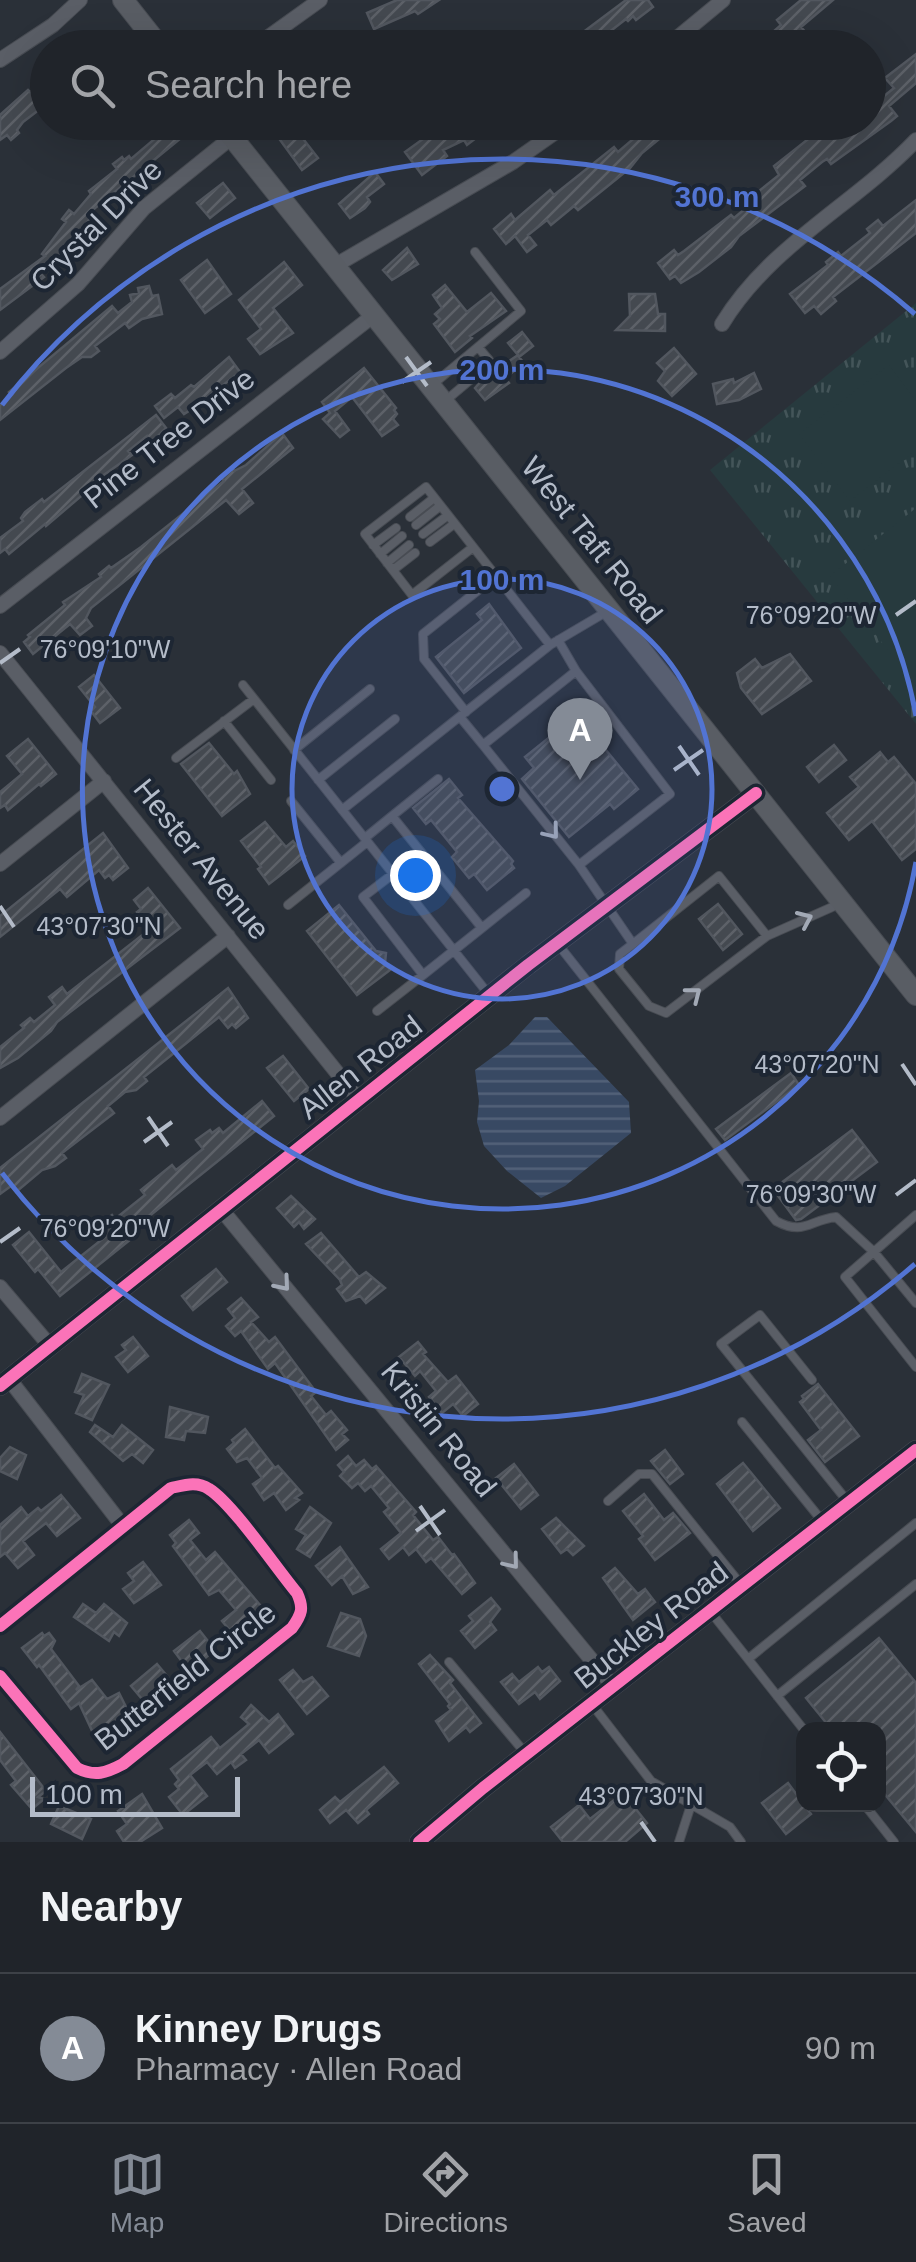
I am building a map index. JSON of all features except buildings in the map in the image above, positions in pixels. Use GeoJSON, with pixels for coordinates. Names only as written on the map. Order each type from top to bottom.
{"type":"FeatureCollection","features":[{"type":"Feature","properties":{"kind":"main road"},"geometry":{"type":"LineString","coordinates":[[122,0],[146,30]]}},
{"type":"Feature","properties":{"kind":"main road","name":"West Taft Road"},"geometry":{"type":"LineString","coordinates":[[234,140],[916,995]]}},
{"type":"Feature","properties":{"kind":"street"},"geometry":{"type":"LineString","coordinates":[[45,30],[80,0]]}},
{"type":"Feature","properties":{"kind":"street"},"geometry":{"type":"LineString","coordinates":[[278,30],[320,0]]}},
{"type":"Feature","properties":{"kind":"street"},"geometry":{"type":"LineString","coordinates":[[687,30],[724,0]]}},
{"type":"Feature","properties":{"kind":"street"},"geometry":{"type":"LineString","coordinates":[[0,60],[30,40]]}},
{"type":"Feature","properties":{"kind":"street","name":"Crystal Drive"},"geometry":{"type":"LineString","coordinates":[[0,352],[78,284],[144,208],[215,140]]}},
{"type":"Feature","properties":{"kind":"street"},"geometry":{"type":"LineString","coordinates":[[336,265],[544,140]]}},
{"type":"Feature","properties":{"kind":"street"},"geometry":{"type":"LineString","coordinates":[[722,324],[741,293],[770,262],[916,140]]}},
{"type":"Feature","properties":{"kind":"street","name":"Pine Tree Drive"},"geometry":{"type":"LineString","coordinates":[[0,606],[374,315]]}},
{"type":"Feature","properties":{"kind":"street","name":"Hester Avenue"},"geometry":{"type":"LineString","coordinates":[[0,653],[359,1100]]}},
{"type":"Feature","properties":{"kind":"street"},"geometry":{"type":"LineString","coordinates":[[0,864],[104,781]]}},
{"type":"Feature","properties":{"kind":"street","name":"Allen Road"},"geometry":{"type":"LineString","coordinates":[[5,1382],[490,996],[756,794]]}},
{"type":"Feature","properties":{"kind":"street"},"geometry":{"type":"LineString","coordinates":[[0,1118],[228,936]]}},
{"type":"Feature","properties":{"kind":"street","name":"Kristin Road"},"geometry":{"type":"LineString","coordinates":[[221,1208],[613,1686]]}},
{"type":"Feature","properties":{"kind":"street"},"geometry":{"type":"LineString","coordinates":[[0,1287],[50,1346]]}},
{"type":"Feature","properties":{"kind":"street"},"geometry":{"type":"LineString","coordinates":[[0,1626],[122,1525],[5,1382]]}},
{"type":"Feature","properties":{"kind":"street","name":"Buckley Road"},"geometry":{"type":"LineString","coordinates":[[419,1842],[916,1450]]}},
{"type":"Feature","properties":{"kind":"street","name":"Butterfield Circle"},"geometry":{"type":"LineString","coordinates":[[0,1676],[77,1768],[91,1774],[107,1772],[123,1764],[277,1640],[302,1614],[296,1592],[209,1488],[193,1483],[171,1488],[122,1525]]}},
{"type":"Feature","properties":{"kind":"lane"},"geometry":{"type":"LineString","coordinates":[[438,394],[478,347],[521,311],[475,252]]}},
{"type":"Feature","properties":{"kind":"lane"},"geometry":{"type":"LineString","coordinates":[[438,394],[488,365],[489,360],[478,347]]}},
{"type":"Feature","properties":{"kind":"lane"},"geometry":{"type":"LineString","coordinates":[[472,548],[412,596],[364,534],[426,487],[472,548],[554,642],[670,794],[578,865]]}},
{"type":"Feature","properties":{"kind":"lane"},"geometry":{"type":"LineString","coordinates":[[413,521],[437,502]]}},
{"type":"Feature","properties":{"kind":"lane"},"geometry":{"type":"LineString","coordinates":[[427,538],[451,520]]}},
{"type":"Feature","properties":{"kind":"lane"},"geometry":{"type":"LineString","coordinates":[[377,549],[399,532]]}},
{"type":"Feature","properties":{"kind":"lane"},"geometry":{"type":"LineString","coordinates":[[390,566],[412,549]]}},
{"type":"Feature","properties":{"kind":"lane"},"geometry":{"type":"LineString","coordinates":[[496,576],[423,634],[424,659],[482,745],[578,865],[633,944]]}},
{"type":"Feature","properties":{"kind":"lane"},"geometry":{"type":"LineString","coordinates":[[342,810],[554,642],[610,610]]}},
{"type":"Feature","properties":{"kind":"lane"},"geometry":{"type":"LineString","coordinates":[[482,745],[576,671]]}},
{"type":"Feature","properties":{"kind":"lane"},"geometry":{"type":"LineString","coordinates":[[242,685],[490,996]]}},
{"type":"Feature","properties":{"kind":"lane"},"geometry":{"type":"LineString","coordinates":[[294,750],[370,689]]}},
{"type":"Feature","properties":{"kind":"lane"},"geometry":{"type":"LineString","coordinates":[[176,758],[254,699]]}},
{"type":"Feature","properties":{"kind":"lane"},"geometry":{"type":"LineString","coordinates":[[318,780],[395,719]]}},
{"type":"Feature","properties":{"kind":"lane"},"geometry":{"type":"LineString","coordinates":[[224,721],[272,780]]}},
{"type":"Feature","properties":{"kind":"lane"},"geometry":{"type":"LineString","coordinates":[[288,905],[438,779]]}},
{"type":"Feature","properties":{"kind":"lane"},"geometry":{"type":"LineString","coordinates":[[291,801],[341,863]]}},
{"type":"Feature","properties":{"kind":"lane"},"geometry":{"type":"LineString","coordinates":[[392,816],[482,928]]}},
{"type":"Feature","properties":{"kind":"lane"},"geometry":{"type":"LineString","coordinates":[[392,874],[363,898],[423,975]]}},
{"type":"Feature","properties":{"kind":"lane"},"geometry":{"type":"LineString","coordinates":[[767,936],[720,876],[620,954],[619,969],[649,1006],[666,1013],[767,936],[843,902]]}},
{"type":"Feature","properties":{"kind":"lane"},"geometry":{"type":"LineString","coordinates":[[377,1010],[526,893]]}},
{"type":"Feature","properties":{"kind":"lane"},"geometry":{"type":"LineString","coordinates":[[557,944],[776,1222],[804,1228],[836,1218],[874,1252],[916,1302]]}},
{"type":"Feature","properties":{"kind":"lane"},"geometry":{"type":"LineString","coordinates":[[916,1216],[845,1277],[916,1367]]}},
{"type":"Feature","properties":{"kind":"lane"},"geometry":{"type":"LineString","coordinates":[[812,1380],[760,1315],[721,1344],[848,1502]]}},
{"type":"Feature","properties":{"kind":"lane"},"geometry":{"type":"LineString","coordinates":[[742,1422],[823,1522]]}},
{"type":"Feature","properties":{"kind":"lane"},"geometry":{"type":"LineString","coordinates":[[608,1501],[639,1474],[652,1474],[742,1586]]}},
{"type":"Feature","properties":{"kind":"lane"},"geometry":{"type":"LineString","coordinates":[[748,1658],[916,1523]]}},
{"type":"Feature","properties":{"kind":"lane"},"geometry":{"type":"LineString","coordinates":[[778,1696],[916,1584]]}},
{"type":"Feature","properties":{"kind":"lane"},"geometry":{"type":"LineString","coordinates":[[710,1611],[798,1722]]}},
{"type":"Feature","properties":{"kind":"lane"},"geometry":{"type":"LineString","coordinates":[[449,1662],[526,1754]]}},
{"type":"Feature","properties":{"kind":"lane"},"geometry":{"type":"LineString","coordinates":[[591,1703],[651,1780],[730,1827],[741,1842]]}},
{"type":"Feature","properties":{"kind":"lane"},"geometry":{"type":"LineString","coordinates":[[679,1842],[691,1805]]}},
{"type":"Feature","properties":{"kind":"lane"},"geometry":{"type":"LineString","coordinates":[[870,1812],[894,1842]]}},
{"type":"Feature","properties":{"kind":"green space"},"geometry":{"type":"Polygon","coordinates":[[[916,303],[916,724],[710,470],[916,303]]]}},
{"type":"Feature","properties":{"kind":"green space"},"geometry":{"type":"Polygon","coordinates":[[[889,365],[916,401],[916,450],[850,501],[799,434],[889,365]]]}},
{"type":"Feature","properties":{"kind":"green space"},"geometry":{"type":"Polygon","coordinates":[[[916,508],[916,686],[830,576],[916,508]]]}},
{"type":"Feature","properties":{"kind":"water"},"geometry":{"type":"Polygon","coordinates":[[[535,1017],[547,1017],[629,1102],[631,1133],[565,1186],[541,1198],[484,1146],[477,1122],[475,1070],[509,1045],[535,1017]]]}},
{"type":"Feature","properties":{"kind":"cycle path"},"geometry":{"type":"LineString","coordinates":[[0,1386],[528,965],[756,793]]}},
{"type":"Feature","properties":{"kind":"cycle path"},"geometry":{"type":"LineString","coordinates":[[419,1842],[916,1450]]}},
{"type":"Feature","properties":{"kind":"cycle path"},"geometry":{"type":"LineString","coordinates":[[0,1626],[171,1488],[191,1484],[209,1489],[230,1508],[297,1593],[301,1607],[292,1628],[123,1764],[106,1772],[77,1768],[0,1676]]}},
{"type":"Feature","properties":{"kind":"place","name":"Kinney Drugs"},"geometry":{"type":"Point","coordinates":[580,780]}}]}
